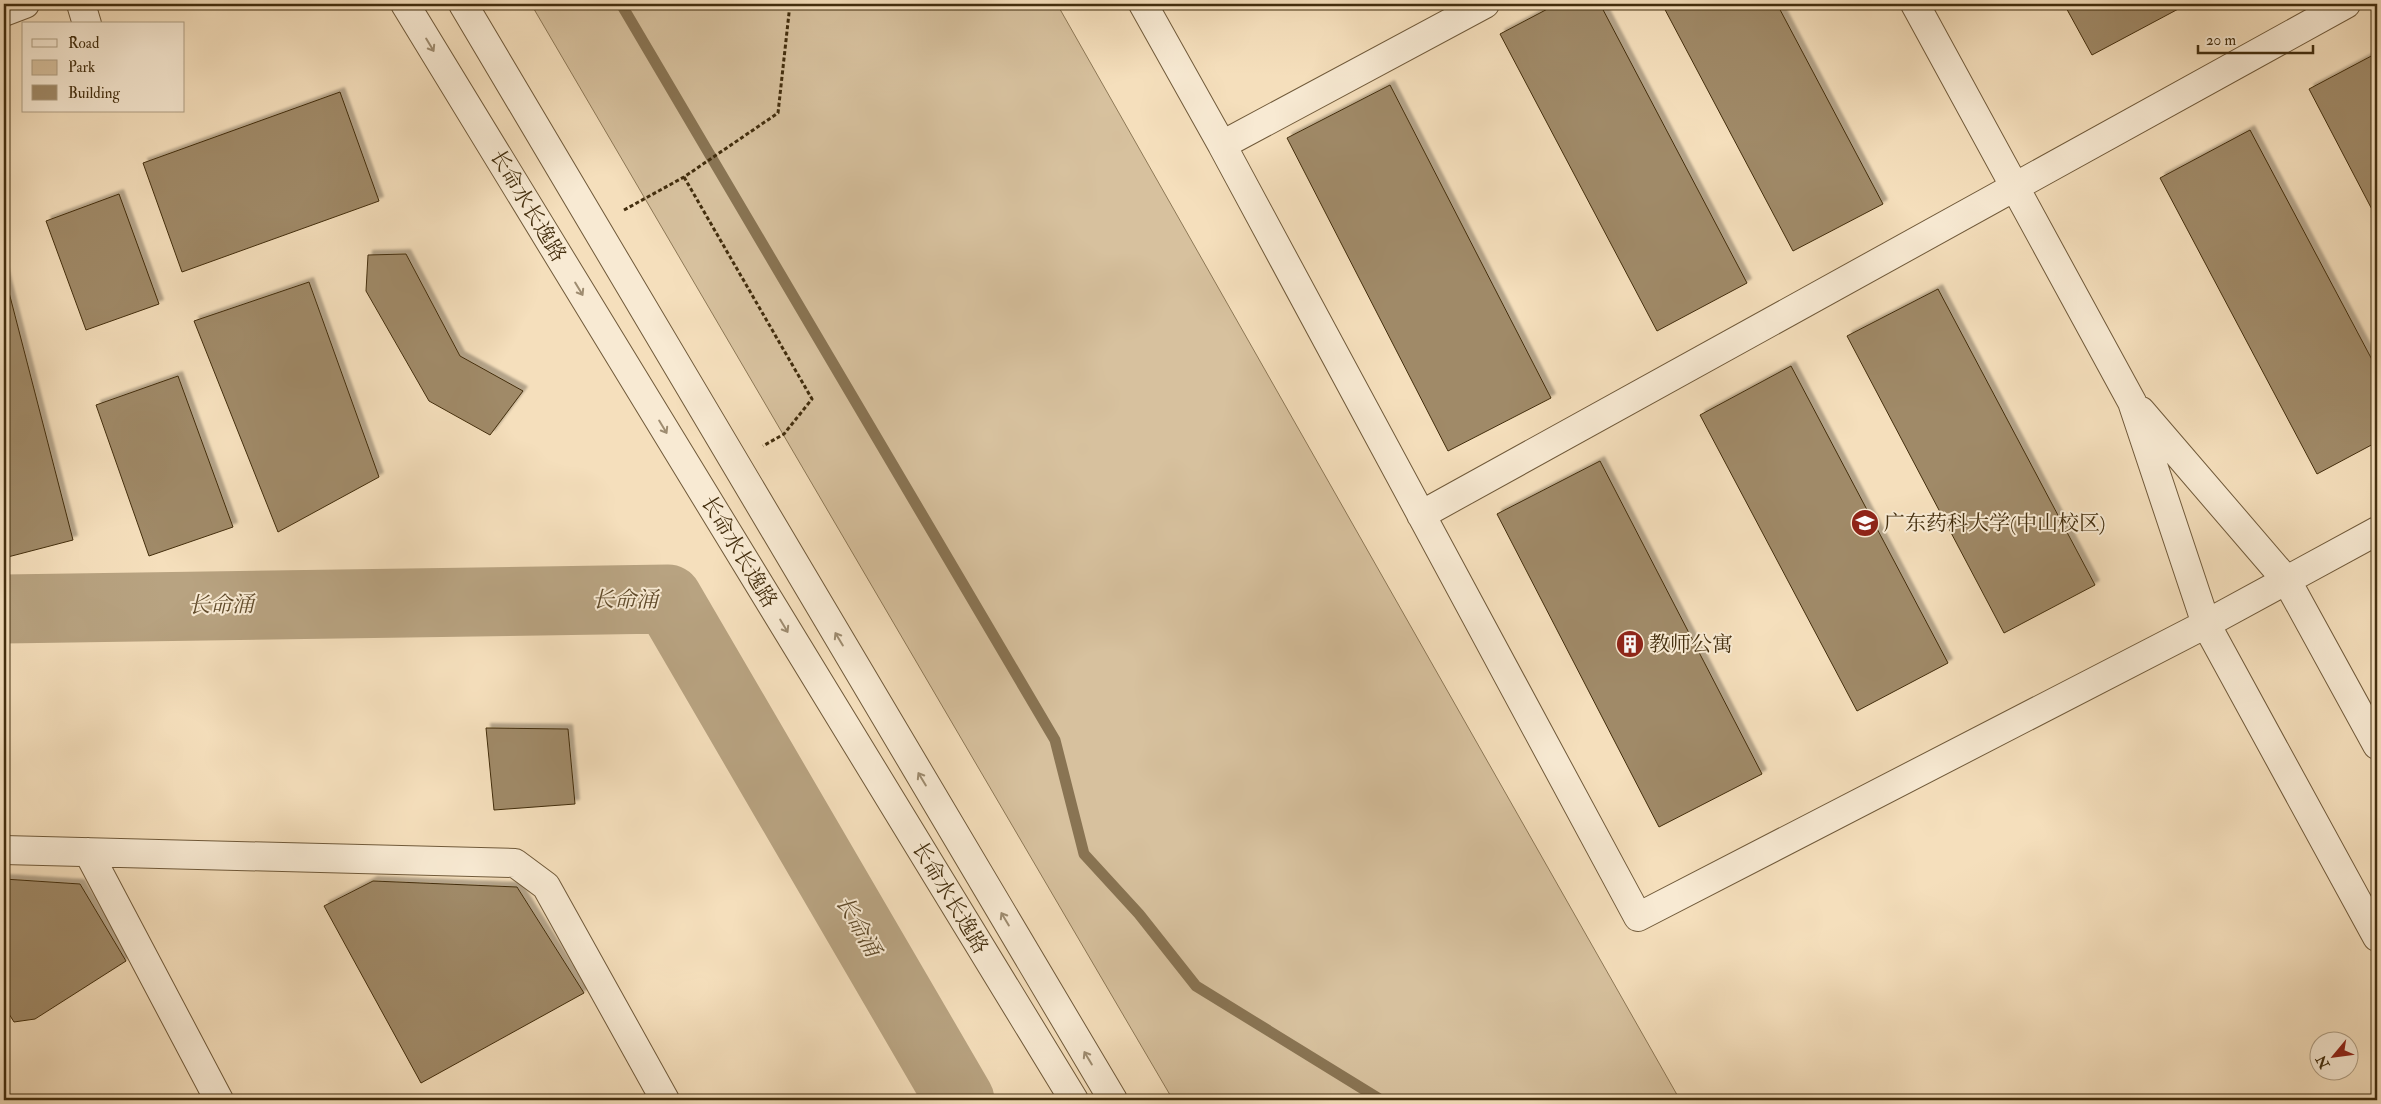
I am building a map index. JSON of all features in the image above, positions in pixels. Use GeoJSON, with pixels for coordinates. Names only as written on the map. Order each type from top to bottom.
{"type":"FeatureCollection","features":[{"type":"Feature","properties":{"kind":"street"},"geometry":{"type":"LineString","coordinates":[[4,12],[25,4]]}},
{"type":"Feature","properties":{"kind":"street"},"geometry":{"type":"LineString","coordinates":[[81,4],[86,22]]}},
{"type":"Feature","properties":{"kind":"street","name":"长命水长逸路"},"geometry":{"type":"LineString","coordinates":[[405,4],[1074,1100]]}},
{"type":"Feature","properties":{"kind":"street","name":"长命水长逸路"},"geometry":{"type":"LineString","coordinates":[[463,4],[1113,1100]]}},
{"type":"Feature","properties":{"kind":"street"},"geometry":{"type":"LineString","coordinates":[[1143,4],[1222,145],[1638,917],[2206,624],[2377,531]]}},
{"type":"Feature","properties":{"kind":"street"},"geometry":{"type":"LineString","coordinates":[[1222,145],[1485,4]]}},
{"type":"Feature","properties":{"kind":"street"},"geometry":{"type":"LineString","coordinates":[[1915,4],[2132,402],[2206,624],[2377,937]]}},
{"type":"Feature","properties":{"kind":"street"},"geometry":{"type":"LineString","coordinates":[[1421,515],[2346,4]]}},
{"type":"Feature","properties":{"kind":"street"},"geometry":{"type":"LineString","coordinates":[[2132,402],[2287,581],[2377,745]]}},
{"type":"Feature","properties":{"kind":"street"},"geometry":{"type":"LineString","coordinates":[[4,850],[514,863],[546,886],[665,1100]]}},
{"type":"Feature","properties":{"kind":"street"},"geometry":{"type":"LineString","coordinates":[[88,852],[219,1100]]}},
{"type":"Feature","properties":{"kind":"path"},"geometry":{"type":"LineString","coordinates":[[595,226],[684,177],[778,113],[790,4]]}},
{"type":"Feature","properties":{"kind":"path"},"geometry":{"type":"LineString","coordinates":[[684,177],[812,399],[784,434],[734,462]]}},
{"type":"Feature","properties":{"kind":"green space"},"geometry":{"type":"Polygon","coordinates":[[[531,4],[1057,4],[1680,1100],[1173,1100],[531,4]]]}},
{"type":"Feature","properties":{"kind":"building"},"geometry":{"type":"Polygon","coordinates":[[[1557,4],[1600,4],[1747,283],[1657,331],[1500,34],[1557,4]]]}},
{"type":"Feature","properties":{"kind":"building"},"geometry":{"type":"Polygon","coordinates":[[[1662,4],[1777,4],[1883,204],[1793,251],[1662,4]]]}},
{"type":"Feature","properties":{"kind":"building"},"geometry":{"type":"Polygon","coordinates":[[[2064,4],[2181,4],[2182,7],[2092,55],[2064,4]]]}},
{"type":"Feature","properties":{"kind":"building"},"geometry":{"type":"Polygon","coordinates":[[[2377,53],[2377,219],[2309,89],[2377,53]]]}},
{"type":"Feature","properties":{"kind":"building"},"geometry":{"type":"Polygon","coordinates":[[[1390,85],[1551,398],[1448,451],[1287,138],[1390,85]]]}},
{"type":"Feature","properties":{"kind":"building"},"geometry":{"type":"Polygon","coordinates":[[[340,92],[379,201],[182,272],[143,163],[340,92]]]}},
{"type":"Feature","properties":{"kind":"building"},"geometry":{"type":"Polygon","coordinates":[[[2250,130],[2377,369],[2377,442],[2317,474],[2160,178],[2250,130]]]}},
{"type":"Feature","properties":{"kind":"building"},"geometry":{"type":"Polygon","coordinates":[[[119,194],[159,304],[86,330],[46,221],[119,194]]]}},
{"type":"Feature","properties":{"kind":"building"},"geometry":{"type":"Polygon","coordinates":[[[406,254],[460,356],[523,391],[490,435],[429,401],[366,291],[368,255],[406,254]]]}},
{"type":"Feature","properties":{"kind":"building"},"geometry":{"type":"Polygon","coordinates":[[[4,273],[73,540],[4,558],[4,273]]]}},
{"type":"Feature","properties":{"kind":"building"},"geometry":{"type":"Polygon","coordinates":[[[309,282],[379,477],[278,532],[194,321],[309,282]]]}},
{"type":"Feature","properties":{"kind":"building"},"geometry":{"type":"Polygon","coordinates":[[[1938,289],[2095,585],[2004,633],[1847,336],[1938,289]]]}},
{"type":"Feature","properties":{"kind":"building"},"geometry":{"type":"Polygon","coordinates":[[[1791,366],[1948,663],[1857,711],[1700,415],[1791,366]]]}},
{"type":"Feature","properties":{"kind":"building"},"geometry":{"type":"Polygon","coordinates":[[[178,376],[233,527],[149,556],[96,405],[178,376]]]}},
{"type":"Feature","properties":{"kind":"building","name":"教师公寓"},"geometry":{"type":"Polygon","coordinates":[[[1600,461],[1762,774],[1659,827],[1497,514],[1600,461]]]}},
{"type":"Feature","properties":{"kind":"building"},"geometry":{"type":"Polygon","coordinates":[[[486,728],[568,729],[575,804],[494,810],[486,728]]]}},
{"type":"Feature","properties":{"kind":"building"},"geometry":{"type":"Polygon","coordinates":[[[4,879],[80,884],[126,961],[35,1019],[14,1022],[4,1006],[4,879]]]}},
{"type":"Feature","properties":{"kind":"building"},"geometry":{"type":"Polygon","coordinates":[[[373,881],[517,887],[584,993],[421,1083],[324,906],[373,881]]]}},
{"type":"Feature","properties":{"kind":"waterway"},"geometry":{"type":"LineString","coordinates":[[621,4],[1055,740],[1084,854],[1139,914],[1196,986],[1381,1100]]}},
{"type":"Feature","properties":{"kind":"waterway","name":"长命涌"},"geometry":{"type":"LineString","coordinates":[[4,609],[668,599],[960,1100]]}},
{"type":"Feature","properties":{"kind":"place","name":"广东药科大学(中山校区)"},"geometry":{"type":"Point","coordinates":[1865,523]}},
{"type":"Feature","properties":{"kind":"place","name":"教师公寓"},"geometry":{"type":"Point","coordinates":[1630,644]}}]}
